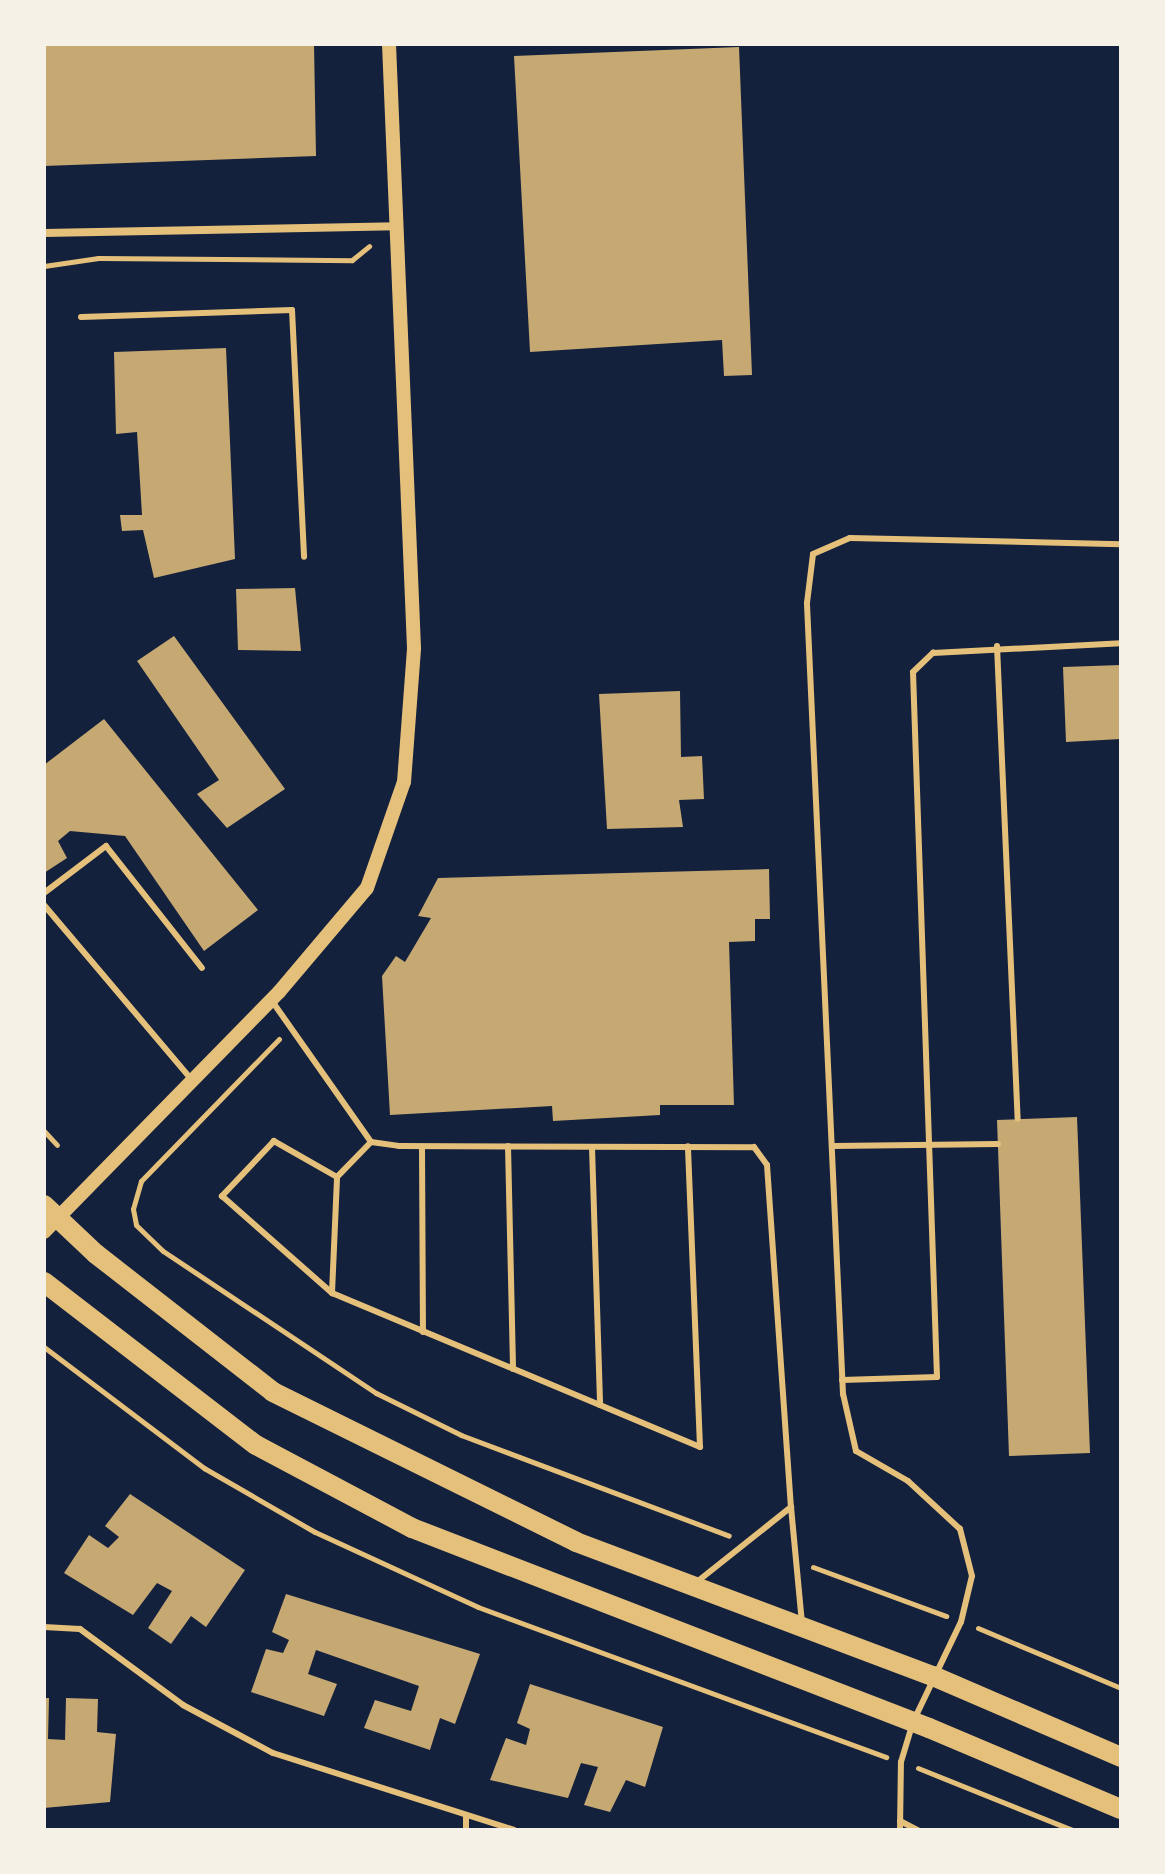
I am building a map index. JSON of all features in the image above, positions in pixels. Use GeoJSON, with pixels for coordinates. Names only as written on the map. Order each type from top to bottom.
{"type":"FeatureCollection","features":[{"type":"Feature","properties":{"kind":"main road"},"geometry":{"type":"LineString","coordinates":[[49,1219],[273,1392],[522,1518],[933,1676],[1121,1757]]}},
{"type":"Feature","properties":{"kind":"main road"},"geometry":{"type":"LineString","coordinates":[[44,1282],[256,1445],[412,1528],[913,1722],[1121,1809]]}},
{"type":"Feature","properties":{"kind":"street"},"geometry":{"type":"LineString","coordinates":[[49,1219],[271,1000],[367,888],[404,782],[414,648],[389,44]]}},
{"type":"Feature","properties":{"kind":"street"},"geometry":{"type":"LineString","coordinates":[[44,233],[396,226]]}},
{"type":"Feature","properties":{"kind":"lane"},"geometry":{"type":"LineString","coordinates":[[81,317],[292,310],[304,557]]}},
{"type":"Feature","properties":{"kind":"lane"},"geometry":{"type":"LineString","coordinates":[[900,1830],[901,1762],[913,1722],[961,1622],[972,1576],[960,1529],[908,1481],[856,1451],[842,1380],[834,1146],[807,603],[813,554],[850,538],[1121,544]]}},
{"type":"Feature","properties":{"kind":"lane"},"geometry":{"type":"LineString","coordinates":[[842,1380],[937,1377],[925,1144],[913,672],[933,653],[997,646],[1121,643]]}},
{"type":"Feature","properties":{"kind":"lane"},"geometry":{"type":"LineString","coordinates":[[997,646],[1018,1119]]}},
{"type":"Feature","properties":{"kind":"lane"},"geometry":{"type":"LineString","coordinates":[[44,893],[106,846],[202,968]]}},
{"type":"Feature","properties":{"kind":"lane"},"geometry":{"type":"LineString","coordinates":[[44,905],[191,1079]]}},
{"type":"Feature","properties":{"kind":"lane"},"geometry":{"type":"LineString","coordinates":[[271,1000],[371,1142],[422,1147],[754,1147],[767,1165],[802,1627]]}},
{"type":"Feature","properties":{"kind":"lane"},"geometry":{"type":"LineString","coordinates":[[337,1177],[274,1141],[222,1196],[332,1293],[700,1447],[688,1146]]}},
{"type":"Feature","properties":{"kind":"lane"},"geometry":{"type":"LineString","coordinates":[[332,1293],[337,1177],[371,1142]]}},
{"type":"Feature","properties":{"kind":"lane"},"geometry":{"type":"LineString","coordinates":[[834,1146],[998,1144]]}},
{"type":"Feature","properties":{"kind":"lane"},"geometry":{"type":"LineString","coordinates":[[508,1146],[513,1369]]}},
{"type":"Feature","properties":{"kind":"lane"},"geometry":{"type":"LineString","coordinates":[[422,1147],[423,1332]]}},
{"type":"Feature","properties":{"kind":"lane"},"geometry":{"type":"LineString","coordinates":[[592,1147],[600,1405]]}},
{"type":"Feature","properties":{"kind":"lane"},"geometry":{"type":"LineString","coordinates":[[693,1586],[791,1507]]}},
{"type":"Feature","properties":{"kind":"lane"},"geometry":{"type":"LineString","coordinates":[[44,1627],[80,1629],[183,1705],[273,1753],[514,1830]]}},
{"type":"Feature","properties":{"kind":"lane"},"geometry":{"type":"LineString","coordinates":[[466,1815],[466,1830]]}},
{"type":"Feature","properties":{"kind":"lane"},"geometry":{"type":"LineString","coordinates":[[900,1821],[918,1830]]}},
{"type":"Feature","properties":{"kind":"path"},"geometry":{"type":"LineString","coordinates":[[44,266],[98,258],[352,260],[396,226]]}},
{"type":"Feature","properties":{"kind":"path"},"geometry":{"type":"LineString","coordinates":[[44,1131],[57,1145]]}},
{"type":"Feature","properties":{"kind":"path"},"geometry":{"type":"LineString","coordinates":[[44,1347],[204,1468],[315,1532],[478,1607],[901,1762],[1072,1830]]}},
{"type":"Feature","properties":{"kind":"path"},"geometry":{"type":"LineString","coordinates":[[961,1622],[1121,1688]]}},
{"type":"Feature","properties":{"kind":"building"},"geometry":{"type":"Polygon","coordinates":[[[44,44],[314,44],[316,156],[44,166],[44,44]]]}},
{"type":"Feature","properties":{"kind":"building"},"geometry":{"type":"Polygon","coordinates":[[[739,47],[752,375],[724,376],[722,340],[530,352],[514,56],[739,47]]]}},
{"type":"Feature","properties":{"kind":"building"},"geometry":{"type":"Polygon","coordinates":[[[226,348],[235,559],[154,578],[143,530],[122,531],[120,515],[142,515],[137,432],[116,434],[114,352],[226,348]]]}},
{"type":"Feature","properties":{"kind":"building"},"geometry":{"type":"Polygon","coordinates":[[[295,588],[301,651],[238,650],[236,589],[295,588]]]}},
{"type":"Feature","properties":{"kind":"building"},"geometry":{"type":"Polygon","coordinates":[[[174,636],[285,789],[227,828],[197,794],[219,780],[137,661],[174,636]]]}},
{"type":"Feature","properties":{"kind":"building"},"geometry":{"type":"Polygon","coordinates":[[[1121,665],[1121,739],[1066,742],[1063,667],[1121,665]]]}},
{"type":"Feature","properties":{"kind":"building"},"geometry":{"type":"Polygon","coordinates":[[[680,691],[681,757],[702,756],[704,799],[679,800],[683,827],[607,829],[599,694],[680,691]]]}},
{"type":"Feature","properties":{"kind":"building"},"geometry":{"type":"Polygon","coordinates":[[[104,719],[258,910],[204,951],[125,836],[70,831],[58,841],[67,858],[44,873],[44,765],[104,719]]]}},
{"type":"Feature","properties":{"kind":"building"},"geometry":{"type":"Polygon","coordinates":[[[769,869],[770,919],[755,919],[755,941],[729,942],[734,1105],[660,1105],[660,1115],[553,1121],[552,1106],[390,1115],[382,976],[396,956],[405,962],[431,918],[418,916],[438,878],[769,869]]]}},
{"type":"Feature","properties":{"kind":"building"},"geometry":{"type":"Polygon","coordinates":[[[1077,1117],[1090,1453],[1009,1456],[997,1120],[1077,1117]]]}},
{"type":"Feature","properties":{"kind":"building"},"geometry":{"type":"Polygon","coordinates":[[[130,1494],[245,1570],[206,1627],[191,1616],[171,1644],[148,1628],[172,1591],[157,1583],[133,1615],[64,1573],[89,1535],[108,1548],[119,1537],[105,1526],[130,1494]]]}},
{"type":"Feature","properties":{"kind":"building"},"geometry":{"type":"Polygon","coordinates":[[[286,1594],[480,1654],[455,1724],[440,1718],[430,1750],[364,1728],[375,1700],[411,1711],[419,1686],[316,1650],[308,1674],[337,1684],[324,1716],[251,1692],[266,1649],[283,1653],[289,1640],[272,1632],[286,1594]]]}},
{"type":"Feature","properties":{"kind":"building"},"geometry":{"type":"Polygon","coordinates":[[[530,1684],[663,1727],[645,1787],[626,1780],[610,1812],[584,1805],[598,1767],[581,1763],[568,1798],[490,1780],[506,1738],[526,1745],[530,1729],[517,1723],[530,1684]]]}},
{"type":"Feature","properties":{"kind":"building"},"geometry":{"type":"Polygon","coordinates":[[[44,1698],[49,1698],[48,1739],[65,1740],[66,1698],[98,1699],[97,1732],[116,1734],[110,1802],[44,1808],[44,1698]]]}}]}
